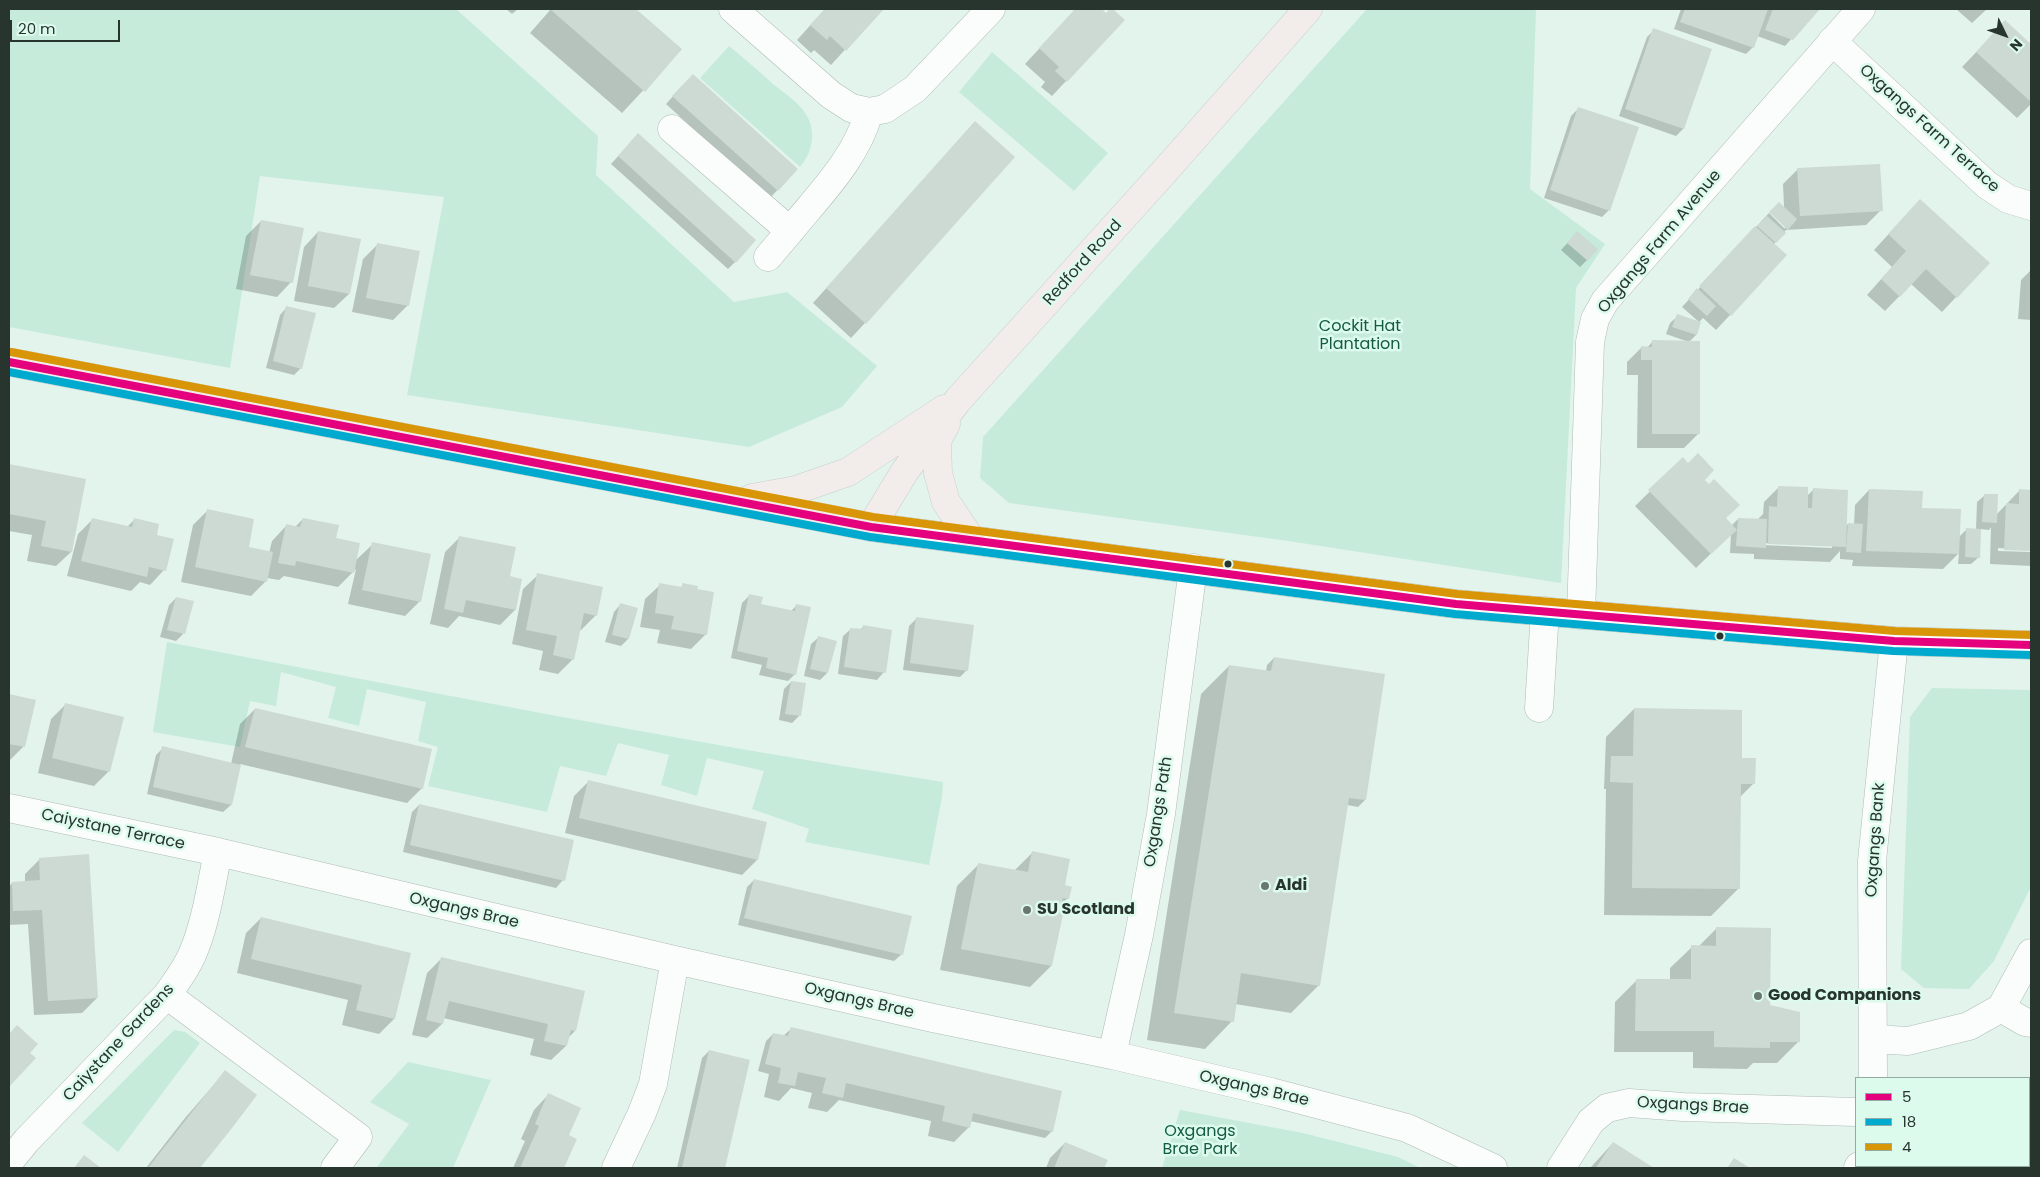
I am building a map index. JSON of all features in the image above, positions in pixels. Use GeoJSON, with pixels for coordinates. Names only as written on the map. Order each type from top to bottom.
{"type":"FeatureCollection","features":[{"type":"Feature","properties":{"kind":"main road","name":"Redford Road"},"geometry":{"type":"LineString","coordinates":[[871,527],[905,471],[958,400],[1308,9]]}},
{"type":"Feature","properties":{"kind":"main road"},"geometry":{"type":"LineString","coordinates":[[9,362],[871,527]]}},
{"type":"Feature","properties":{"kind":"main road"},"geometry":{"type":"LineString","coordinates":[[736,501],[796,490],[848,472],[958,400]]}},
{"type":"Feature","properties":{"kind":"main road"},"geometry":{"type":"LineString","coordinates":[[958,400],[938,441],[938,473],[946,502],[971,539]]}},
{"type":"Feature","properties":{"kind":"street"},"geometry":{"type":"LineString","coordinates":[[733,9],[831,96],[851,108],[868,112],[885,109],[915,88],[991,9]]}},
{"type":"Feature","properties":{"kind":"street","name":"Oxgangs Farm Avenue"},"geometry":{"type":"LineString","coordinates":[[1581,615],[1590,342],[1595,319],[1605,301],[1860,9]]}},
{"type":"Feature","properties":{"kind":"street","name":"Oxgangs Farm Terrace"},"geometry":{"type":"LineString","coordinates":[[1832,41],[1988,185],[2008,199],[2031,206]]}},
{"type":"Feature","properties":{"kind":"street"},"geometry":{"type":"LineString","coordinates":[[768,257],[847,161],[863,132],[868,112]]}},
{"type":"Feature","properties":{"kind":"street"},"geometry":{"type":"LineString","coordinates":[[672,129],[790,231]]}},
{"type":"Feature","properties":{"kind":"street"},"geometry":{"type":"LineString","coordinates":[[871,527],[1456,604],[1894,641],[2031,645]]}},
{"type":"Feature","properties":{"kind":"street","name":"Oxgangs Path"},"geometry":{"type":"LineString","coordinates":[[1112,1055],[1139,935],[1161,814],[1193,568]]}},
{"type":"Feature","properties":{"kind":"street"},"geometry":{"type":"LineString","coordinates":[[1538,708],[1545,611]]}},
{"type":"Feature","properties":{"kind":"street","name":"Oxgangs Bank"},"geometry":{"type":"LineString","coordinates":[[1873,1077],[1872,861],[1894,641]]}},
{"type":"Feature","properties":{"kind":"street","name":"Caiystane Terrace"},"geometry":{"type":"LineString","coordinates":[[9,808],[218,852]]}},
{"type":"Feature","properties":{"kind":"street","name":"Oxgangs Brae"},"geometry":{"type":"LineString","coordinates":[[218,852],[675,960],[925,1016],[1112,1055],[1271,1092],[1408,1128],[1493,1168]]}},
{"type":"Feature","properties":{"kind":"street","name":"Caiystane Gardens"},"geometry":{"type":"LineString","coordinates":[[9,1162],[33,1133],[167,994],[181,975],[192,955],[200,930],[218,852]]}},
{"type":"Feature","properties":{"kind":"street"},"geometry":{"type":"LineString","coordinates":[[1873,1039],[1908,1041],[1968,1026],[2001,1008],[2031,953]]}},
{"type":"Feature","properties":{"kind":"street"},"geometry":{"type":"LineString","coordinates":[[616,1168],[642,1113],[653,1084],[675,960]]}},
{"type":"Feature","properties":{"kind":"street"},"geometry":{"type":"LineString","coordinates":[[167,994],[358,1137],[335,1168]]}},
{"type":"Feature","properties":{"kind":"street"},"geometry":{"type":"LineString","coordinates":[[2001,1008],[2031,1023]]}},
{"type":"Feature","properties":{"kind":"street","name":"Oxgangs Brae"},"geometry":{"type":"LineString","coordinates":[[1561,1168],[1591,1121],[1607,1108],[1629,1103],[1683,1107],[1855,1112]]}},
{"type":"Feature","properties":{"kind":"green space"},"geometry":{"type":"Polygon","coordinates":[[[9,9],[456,9],[598,136],[596,175],[734,302],[787,292],[877,366],[842,407],[749,447],[407,395],[444,197],[260,176],[230,368],[9,327],[9,9]]]}},
{"type":"Feature","properties":{"kind":"green space","name":"Cockit Hat Plantation"},"geometry":{"type":"Polygon","coordinates":[[[1367,9],[1536,9],[1530,189],[1605,244],[1576,288],[1561,583],[1288,541],[1009,503],[980,478],[983,437],[1367,9]]]}},
{"type":"Feature","properties":{"kind":"green space"},"geometry":{"type":"Polygon","coordinates":[[[729,46],[793,99],[803,110],[810,124],[812,139],[805,161],[800,167],[700,78],[729,46]]]}},
{"type":"Feature","properties":{"kind":"green space"},"geometry":{"type":"Polygon","coordinates":[[[992,52],[1108,153],[1074,191],[959,92],[992,52]]]}},
{"type":"Feature","properties":{"kind":"green space"},"geometry":{"type":"Polygon","coordinates":[[[167,642],[651,733],[943,782],[942,797],[929,865],[805,842],[809,829],[752,809],[764,771],[707,758],[697,796],[661,785],[669,755],[618,743],[606,776],[560,766],[547,812],[428,786],[438,747],[418,741],[426,702],[367,689],[359,726],[328,718],[336,687],[281,672],[276,706],[250,701],[240,747],[153,732],[167,642]]]}},
{"type":"Feature","properties":{"kind":"green space"},"geometry":{"type":"Polygon","coordinates":[[[1932,688],[2031,690],[2031,887],[1994,961],[1969,989],[1924,988],[1901,969],[1910,717],[1932,688]]]}},
{"type":"Feature","properties":{"kind":"green space"},"geometry":{"type":"Polygon","coordinates":[[[174,1030],[185,1032],[200,1043],[118,1152],[82,1123],[174,1030]]]}},
{"type":"Feature","properties":{"kind":"green space"},"geometry":{"type":"Polygon","coordinates":[[[408,1062],[491,1080],[453,1168],[377,1167],[409,1124],[370,1102],[408,1062]]]}},
{"type":"Feature","properties":{"kind":"green space","name":"Oxgangs Brae Park"},"geometry":{"type":"Polygon","coordinates":[[[1180,1110],[1303,1133],[1398,1157],[1420,1168],[1162,1168],[1180,1110]]]}},
{"type":"Feature","properties":{"kind":"building"},"geometry":{"type":"Polygon","coordinates":[[[552,9],[636,9],[682,49],[645,92],[552,9]]]}},
{"type":"Feature","properties":{"kind":"building"},"geometry":{"type":"Polygon","coordinates":[[[825,9],[884,9],[846,51],[830,36],[827,40],[810,25],[825,9]]]}},
{"type":"Feature","properties":{"kind":"building"},"geometry":{"type":"Polygon","coordinates":[[[1075,9],[1102,9],[1106,13],[1113,9],[1125,20],[1067,82],[1055,71],[1059,67],[1039,48],[1075,9]]]}},
{"type":"Feature","properties":{"kind":"building"},"geometry":{"type":"Polygon","coordinates":[[[1685,9],[1768,9],[1754,48],[1680,22],[1685,9]]]}},
{"type":"Feature","properties":{"kind":"building"},"geometry":{"type":"Polygon","coordinates":[[[1773,9],[1820,9],[1793,40],[1765,30],[1773,9]]]}},
{"type":"Feature","properties":{"kind":"building"},"geometry":{"type":"Polygon","coordinates":[[[2005,20],[2031,44],[2031,102],[1976,52],[2005,20]]]}},
{"type":"Feature","properties":{"kind":"building"},"geometry":{"type":"Polygon","coordinates":[[[1653,28],[1712,49],[1684,129],[1625,109],[1653,28]]]}},
{"type":"Feature","properties":{"kind":"building"},"geometry":{"type":"Polygon","coordinates":[[[693,74],[798,169],[778,191],[672,96],[693,74]]]}},
{"type":"Feature","properties":{"kind":"building"},"geometry":{"type":"Polygon","coordinates":[[[1578,107],[1639,127],[1610,211],[1550,190],[1578,107]]]}},
{"type":"Feature","properties":{"kind":"building"},"geometry":{"type":"Polygon","coordinates":[[[975,121],[1015,157],[866,324],[826,288],[975,121]]]}},
{"type":"Feature","properties":{"kind":"building"},"geometry":{"type":"Polygon","coordinates":[[[638,133],[756,240],[736,263],[618,156],[638,133]]]}},
{"type":"Feature","properties":{"kind":"building"},"geometry":{"type":"Polygon","coordinates":[[[1880,164],[1883,211],[1800,216],[1797,168],[1880,164]]]}},
{"type":"Feature","properties":{"kind":"building"},"geometry":{"type":"Polygon","coordinates":[[[1920,199],[1990,263],[1957,298],[1926,269],[1900,297],[1881,279],[1906,251],[1888,234],[1920,199]]]}},
{"type":"Feature","properties":{"kind":"building"},"geometry":{"type":"Polygon","coordinates":[[[1779,202],[1797,219],[1788,230],[1769,212],[1779,202]]]}},
{"type":"Feature","properties":{"kind":"building"},"geometry":{"type":"Polygon","coordinates":[[[1767,216],[1786,233],[1776,243],[1757,226],[1767,216]]]}},
{"type":"Feature","properties":{"kind":"building"},"geometry":{"type":"Polygon","coordinates":[[[261,220],[304,228],[293,283],[250,275],[261,220]]]}},
{"type":"Feature","properties":{"kind":"building"},"geometry":{"type":"Polygon","coordinates":[[[1755,226],[1787,255],[1731,316],[1699,286],[1755,226]]]}},
{"type":"Feature","properties":{"kind":"building"},"geometry":{"type":"Polygon","coordinates":[[[318,231],[361,239],[350,294],[308,286],[318,231]]]}},
{"type":"Feature","properties":{"kind":"building"},"geometry":{"type":"Polygon","coordinates":[[[1577,231],[1598,249],[1588,261],[1567,243],[1577,231]]]}},
{"type":"Feature","properties":{"kind":"building"},"geometry":{"type":"Polygon","coordinates":[[[377,243],[420,251],[409,306],[366,298],[377,243]]]}},
{"type":"Feature","properties":{"kind":"building"},"geometry":{"type":"Polygon","coordinates":[[[1697,288],[1716,306],[1707,316],[1688,299],[1697,288]]]}},
{"type":"Feature","properties":{"kind":"building"},"geometry":{"type":"Polygon","coordinates":[[[286,306],[316,313],[302,369],[273,361],[286,306]]]}},
{"type":"Feature","properties":{"kind":"building"},"geometry":{"type":"Polygon","coordinates":[[[1677,314],[1701,322],[1697,335],[1672,327],[1677,314]]]}},
{"type":"Feature","properties":{"kind":"building"},"geometry":{"type":"Polygon","coordinates":[[[1652,340],[1700,341],[1700,434],[1652,434],[1652,360],[1641,360],[1641,346],[1652,347],[1652,340]]]}},
{"type":"Feature","properties":{"kind":"building"},"geometry":{"type":"Polygon","coordinates":[[[1698,453],[1714,470],[1705,480],[1709,484],[1714,479],[1740,505],[1726,518],[1737,530],[1711,554],[1648,490],[1683,457],[1688,463],[1698,453]]]}},
{"type":"Feature","properties":{"kind":"building"},"geometry":{"type":"Polygon","coordinates":[[[9,464],[86,479],[72,552],[41,546],[46,521],[9,514],[9,464]]]}},
{"type":"Feature","properties":{"kind":"building"},"geometry":{"type":"Polygon","coordinates":[[[1778,486],[1808,487],[1808,508],[1812,508],[1813,488],[1848,490],[1846,547],[1768,544],[1769,506],[1777,507],[1778,486]]]}},
{"type":"Feature","properties":{"kind":"building"},"geometry":{"type":"Polygon","coordinates":[[[1869,489],[1923,491],[1922,508],[1961,509],[1959,554],[1866,551],[1869,489]]]}},
{"type":"Feature","properties":{"kind":"building"},"geometry":{"type":"Polygon","coordinates":[[[2019,489],[2031,490],[2031,551],[2004,550],[2006,503],[2019,504],[2019,489]]]}},
{"type":"Feature","properties":{"kind":"building"},"geometry":{"type":"Polygon","coordinates":[[[1984,494],[1998,494],[1997,523],[1982,522],[1984,494]]]}},
{"type":"Feature","properties":{"kind":"building"},"geometry":{"type":"Polygon","coordinates":[[[207,509],[254,519],[249,547],[273,552],[267,582],[195,567],[207,509]]]}},
{"type":"Feature","properties":{"kind":"building"},"geometry":{"type":"Polygon","coordinates":[[[92,518],[132,527],[134,518],[159,524],[157,535],[174,539],[166,571],[149,567],[147,577],[81,561],[92,518]]]}},
{"type":"Feature","properties":{"kind":"building"},"geometry":{"type":"Polygon","coordinates":[[[303,518],[339,525],[336,538],[360,543],[354,573],[296,561],[295,566],[278,563],[286,524],[300,527],[303,518]]]}},
{"type":"Feature","properties":{"kind":"building"},"geometry":{"type":"Polygon","coordinates":[[[1738,518],[1767,519],[1766,548],[1736,546],[1738,518]]]}},
{"type":"Feature","properties":{"kind":"building"},"geometry":{"type":"Polygon","coordinates":[[[1848,523],[1863,524],[1861,553],[1846,552],[1848,523]]]}},
{"type":"Feature","properties":{"kind":"building"},"geometry":{"type":"Polygon","coordinates":[[[1966,528],[1981,529],[1980,558],[1965,557],[1966,528]]]}},
{"type":"Feature","properties":{"kind":"building"},"geometry":{"type":"Polygon","coordinates":[[[459,536],[516,547],[510,576],[522,579],[516,610],[466,600],[463,613],[444,609],[459,536]]]}},
{"type":"Feature","properties":{"kind":"building"},"geometry":{"type":"Polygon","coordinates":[[[372,542],[431,554],[421,602],[362,590],[372,542]]]}},
{"type":"Feature","properties":{"kind":"building"},"geometry":{"type":"Polygon","coordinates":[[[537,573],[603,587],[597,616],[584,613],[574,660],[553,655],[557,636],[526,630],[537,573]]]}},
{"type":"Feature","properties":{"kind":"building"},"geometry":{"type":"Polygon","coordinates":[[[659,583],[682,587],[682,583],[698,586],[697,589],[714,592],[707,635],[671,629],[674,616],[655,613],[659,583]]]}},
{"type":"Feature","properties":{"kind":"building"},"geometry":{"type":"Polygon","coordinates":[[[749,594],[763,597],[761,604],[795,611],[796,604],[811,607],[796,675],[766,668],[768,658],[737,651],[749,594]]]}},
{"type":"Feature","properties":{"kind":"building"},"geometry":{"type":"Polygon","coordinates":[[[176,597],[194,601],[185,634],[167,630],[176,597]]]}},
{"type":"Feature","properties":{"kind":"building"},"geometry":{"type":"Polygon","coordinates":[[[620,603],[638,608],[629,639],[612,635],[620,603]]]}},
{"type":"Feature","properties":{"kind":"building"},"geometry":{"type":"Polygon","coordinates":[[[916,617],[974,625],[968,671],[910,663],[916,617]]]}},
{"type":"Feature","properties":{"kind":"building"},"geometry":{"type":"Polygon","coordinates":[[[863,625],[892,630],[886,673],[844,667],[850,628],[863,629],[863,625]]]}},
{"type":"Feature","properties":{"kind":"building"},"geometry":{"type":"Polygon","coordinates":[[[818,636],[837,641],[828,673],[810,669],[818,636]]]}},
{"type":"Feature","properties":{"kind":"building","name":"Aldi"},"geometry":{"type":"Polygon","coordinates":[[[1274,657],[1385,674],[1366,800],[1349,798],[1320,986],[1241,973],[1234,1022],[1174,1013],[1229,665],[1271,671],[1274,657]]]}},
{"type":"Feature","properties":{"kind":"building"},"geometry":{"type":"Polygon","coordinates":[[[791,681],[806,683],[801,716],[785,714],[791,681]]]}},
{"type":"Feature","properties":{"kind":"building"},"geometry":{"type":"Polygon","coordinates":[[[9,694],[36,700],[25,747],[9,744],[9,694]]]}},
{"type":"Feature","properties":{"kind":"building"},"geometry":{"type":"Polygon","coordinates":[[[65,703],[124,717],[110,772],[52,758],[65,703]]]}},
{"type":"Feature","properties":{"kind":"building"},"geometry":{"type":"Polygon","coordinates":[[[255,708],[432,749],[423,789],[245,747],[255,708]]]}},
{"type":"Feature","properties":{"kind":"building"},"geometry":{"type":"Polygon","coordinates":[[[1634,708],[1742,710],[1742,758],[1756,758],[1755,784],[1741,784],[1740,889],[1632,888],[1633,783],[1610,782],[1611,756],[1633,756],[1634,708]]]}},
{"type":"Feature","properties":{"kind":"building"},"geometry":{"type":"Polygon","coordinates":[[[162,746],[241,765],[232,805],[153,787],[162,746]]]}},
{"type":"Feature","properties":{"kind":"building"},"geometry":{"type":"Polygon","coordinates":[[[588,780],[767,822],[758,860],[579,818],[588,780]]]}},
{"type":"Feature","properties":{"kind":"building"},"geometry":{"type":"Polygon","coordinates":[[[419,804],[574,840],[565,881],[410,845],[419,804]]]}},
{"type":"Feature","properties":{"kind":"building"},"geometry":{"type":"Polygon","coordinates":[[[1032,851],[1070,859],[1065,885],[1072,887],[1069,899],[1063,898],[1062,901],[1062,905],[1065,905],[1052,966],[961,949],[978,863],[1028,872],[1032,851]]]}},
{"type":"Feature","properties":{"kind":"building"},"geometry":{"type":"Polygon","coordinates":[[[89,854],[98,998],[48,1001],[42,910],[13,911],[12,882],[40,880],[39,858],[89,854]]]}},
{"type":"Feature","properties":{"kind":"building"},"geometry":{"type":"Polygon","coordinates":[[[754,879],[912,916],[903,955],[744,918],[754,879]]]}},
{"type":"Feature","properties":{"kind":"building"},"geometry":{"type":"Polygon","coordinates":[[[261,917],[411,953],[395,1019],[356,1010],[362,985],[251,959],[261,917]]]}},
{"type":"Feature","properties":{"kind":"building"},"geometry":{"type":"Polygon","coordinates":[[[1716,927],[1771,928],[1770,1005],[1800,1012],[1800,1042],[1770,1042],[1770,1048],[1714,1047],[1714,1031],[1635,1031],[1636,979],[1691,979],[1691,945],[1716,946],[1716,927]]]}},
{"type":"Feature","properties":{"kind":"building"},"geometry":{"type":"Polygon","coordinates":[[[441,957],[585,991],[576,1031],[571,1030],[567,1046],[544,1041],[548,1024],[449,1001],[443,1024],[426,1020],[441,957]]]}},
{"type":"Feature","properties":{"kind":"building"},"geometry":{"type":"Polygon","coordinates":[[[17,1025],[38,1044],[30,1053],[36,1058],[9,1087],[9,1034],[17,1025]]]}},
{"type":"Feature","properties":{"kind":"building"},"geometry":{"type":"Polygon","coordinates":[[[791,1027],[1062,1091],[1053,1132],[973,1113],[970,1128],[942,1121],[945,1106],[846,1083],[843,1098],[822,1093],[826,1078],[798,1072],[795,1086],[778,1083],[781,1068],[765,1064],[773,1033],[788,1036],[791,1027]]]}},
{"type":"Feature","properties":{"kind":"building"},"geometry":{"type":"Polygon","coordinates":[[[709,1050],[750,1060],[725,1168],[682,1168],[709,1050]]]}},
{"type":"Feature","properties":{"kind":"building"},"geometry":{"type":"Polygon","coordinates":[[[225,1070],[257,1095],[232,1128],[200,1168],[148,1168],[225,1070]]]}},
{"type":"Feature","properties":{"kind":"building"},"geometry":{"type":"Polygon","coordinates":[[[548,1093],[581,1108],[569,1135],[577,1139],[564,1168],[520,1168],[539,1126],[535,1124],[548,1093]]]}},
{"type":"Feature","properties":{"kind":"building"},"geometry":{"type":"Polygon","coordinates":[[[1065,1142],[1108,1160],[1104,1168],[1054,1168],[1065,1142]]]}},
{"type":"Feature","properties":{"kind":"building"},"geometry":{"type":"Polygon","coordinates":[[[1613,1142],[1654,1168],[1596,1168],[1613,1142]]]}},
{"type":"Feature","properties":{"kind":"building"},"geometry":{"type":"Polygon","coordinates":[[[84,1155],[101,1168],[74,1168],[84,1155]]]}},
{"type":"Feature","properties":{"kind":"building"},"geometry":{"type":"Polygon","coordinates":[[[1734,1158],[1750,1168],[1727,1168],[1734,1158]]]}},
{"type":"Feature","properties":{"kind":"transit line","name":"4"},"geometry":{"type":"LineString","coordinates":[[11,352],[873,517],[1457,594],[1895,631],[2031,635]]}},
{"type":"Feature","properties":{"kind":"transit line","name":"5"},"geometry":{"type":"LineString","coordinates":[[9,362],[871,527],[1456,604],[1894,641],[2031,645]]}},
{"type":"Feature","properties":{"kind":"transit line","name":"18"},"geometry":{"type":"LineString","coordinates":[[9,372],[870,537],[1455,614],[1893,651],[2031,655]]}},
{"type":"Feature","properties":{"kind":"place","name":"Aldi"},"geometry":{"type":"Point","coordinates":[1265,886]}},
{"type":"Feature","properties":{"kind":"place","name":"SU Scotland"},"geometry":{"type":"Point","coordinates":[1027,910]}},
{"type":"Feature","properties":{"kind":"place","name":"Good Companions"},"geometry":{"type":"Point","coordinates":[1758,996]}}]}
